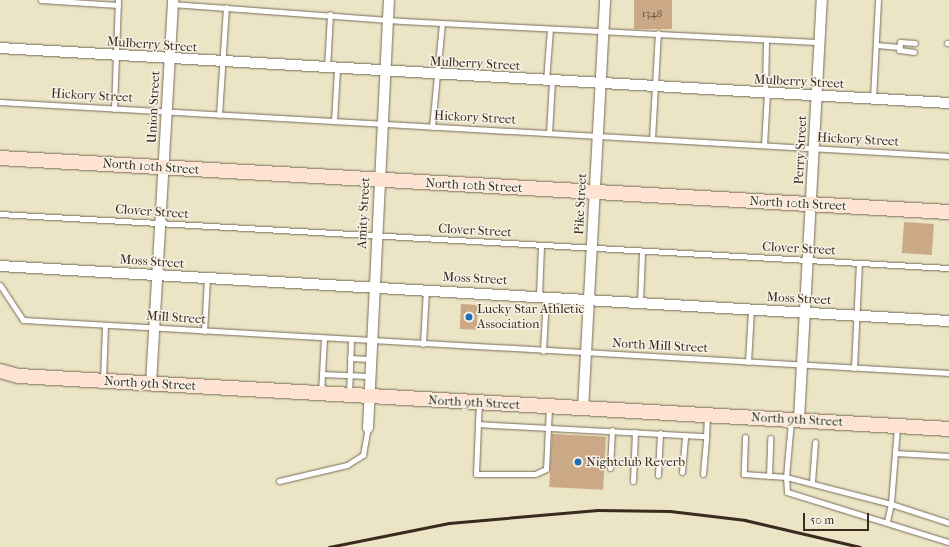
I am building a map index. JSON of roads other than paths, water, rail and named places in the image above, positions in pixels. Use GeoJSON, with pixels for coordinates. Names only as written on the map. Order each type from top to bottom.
{"type":"FeatureCollection","features":[{"type":"Feature","properties":{"kind":"main road","name":"North 10th Street"},"geometry":{"type":"LineString","coordinates":[[0,158],[379,181],[949,212]]}},
{"type":"Feature","properties":{"kind":"main road","name":"North 9th Street"},"geometry":{"type":"LineString","coordinates":[[0,371],[19,376],[949,429]]}},
{"type":"Feature","properties":{"kind":"street","name":"Amity Street"},"geometry":{"type":"LineString","coordinates":[[368,428],[368,376],[389,0]]}},
{"type":"Feature","properties":{"kind":"street","name":"Pike Street"},"geometry":{"type":"LineString","coordinates":[[583,409],[605,0]]}},
{"type":"Feature","properties":{"kind":"street","name":"Perry Street"},"geometry":{"type":"LineString","coordinates":[[795,420],[802,365],[822,0]]}},
{"type":"Feature","properties":{"kind":"street","name":"Union Street"},"geometry":{"type":"LineString","coordinates":[[151,384],[173,2]]}},
{"type":"Feature","properties":{"kind":"street","name":"Mulberry Street"},"geometry":{"type":"LineString","coordinates":[[0,48],[385,72],[949,103]]}},
{"type":"Feature","properties":{"kind":"street","name":"Moss Street"},"geometry":{"type":"LineString","coordinates":[[0,266],[207,279],[426,289],[949,321]]}},
{"type":"Feature","properties":{"kind":"lane"},"geometry":{"type":"LineString","coordinates":[[41,0],[118,2],[114,109]]}},
{"type":"Feature","properties":{"kind":"lane"},"geometry":{"type":"LineString","coordinates":[[873,99],[878,0]]}},
{"type":"Feature","properties":{"kind":"lane"},"geometry":{"type":"LineString","coordinates":[[173,2],[442,23],[820,42]]}},
{"type":"Feature","properties":{"kind":"lane"},"geometry":{"type":"LineString","coordinates":[[219,115],[226,7]]}},
{"type":"Feature","properties":{"kind":"lane"},"geometry":{"type":"LineString","coordinates":[[327,68],[330,14]]}},
{"type":"Feature","properties":{"kind":"lane"},"geometry":{"type":"LineString","coordinates":[[432,127],[442,23]]}},
{"type":"Feature","properties":{"kind":"lane"},"geometry":{"type":"LineString","coordinates":[[550,29],[550,134]]}},
{"type":"Feature","properties":{"kind":"lane"},"geometry":{"type":"LineString","coordinates":[[652,139],[658,33]]}},
{"type":"Feature","properties":{"kind":"lane"},"geometry":{"type":"LineString","coordinates":[[764,146],[766,40]]}},
{"type":"Feature","properties":{"kind":"lane"},"geometry":{"type":"LineString","coordinates":[[914,52],[899,50],[900,42],[915,43]]}},
{"type":"Feature","properties":{"kind":"lane"},"geometry":{"type":"LineString","coordinates":[[876,45],[900,47]]}},
{"type":"Feature","properties":{"kind":"lane"},"geometry":{"type":"LineString","coordinates":[[334,121],[337,69]]}},
{"type":"Feature","properties":{"kind":"lane","name":"Hickory Street"},"geometry":{"type":"LineString","coordinates":[[0,102],[949,156]]}},
{"type":"Feature","properties":{"kind":"lane","name":"Clover Street"},"geometry":{"type":"LineString","coordinates":[[0,214],[376,237],[949,268]]}},
{"type":"Feature","properties":{"kind":"lane"},"geometry":{"type":"LineString","coordinates":[[541,246],[543,351]]}},
{"type":"Feature","properties":{"kind":"lane"},"geometry":{"type":"LineString","coordinates":[[640,302],[642,252]]}},
{"type":"Feature","properties":{"kind":"lane"},"geometry":{"type":"LineString","coordinates":[[854,368],[859,263]]}},
{"type":"Feature","properties":{"kind":"lane"},"geometry":{"type":"LineString","coordinates":[[204,331],[207,279]]}},
{"type":"Feature","properties":{"kind":"lane","name":"Mill Street"},"geometry":{"type":"LineString","coordinates":[[0,285],[23,320],[370,341]]}},
{"type":"Feature","properties":{"kind":"lane"},"geometry":{"type":"LineString","coordinates":[[423,344],[426,289]]}},
{"type":"Feature","properties":{"kind":"lane"},"geometry":{"type":"LineString","coordinates":[[748,362],[751,310]]}},
{"type":"Feature","properties":{"kind":"lane"},"geometry":{"type":"LineString","coordinates":[[102,381],[105,325]]}},
{"type":"Feature","properties":{"kind":"lane"},"geometry":{"type":"LineString","coordinates":[[321,394],[324,338]]}},
{"type":"Feature","properties":{"kind":"lane"},"geometry":{"type":"LineString","coordinates":[[349,396],[351,340]]}},
{"type":"Feature","properties":{"kind":"lane","name":"North Mill Street"},"geometry":{"type":"LineString","coordinates":[[370,341],[949,373]]}},
{"type":"Feature","properties":{"kind":"lane"},"geometry":{"type":"LineString","coordinates":[[350,358],[369,359]]}},
{"type":"Feature","properties":{"kind":"lane"},"geometry":{"type":"LineString","coordinates":[[322,374],[368,376]]}},
{"type":"Feature","properties":{"kind":"lane"},"geometry":{"type":"LineString","coordinates":[[479,403],[476,474],[535,474],[546,469],[549,407]]}},
{"type":"Feature","properties":{"kind":"lane"},"geometry":{"type":"LineString","coordinates":[[703,474],[707,415]]}},
{"type":"Feature","properties":{"kind":"lane"},"geometry":{"type":"LineString","coordinates":[[795,420],[786,477],[786,492],[887,521],[949,542]]}},
{"type":"Feature","properties":{"kind":"lane"},"geometry":{"type":"LineString","coordinates":[[478,424],[706,436]]}},
{"type":"Feature","properties":{"kind":"lane"},"geometry":{"type":"LineString","coordinates":[[887,521],[892,504],[897,426]]}},
{"type":"Feature","properties":{"kind":"lane"},"geometry":{"type":"LineString","coordinates":[[279,481],[347,465],[362,456],[368,428]]}},
{"type":"Feature","properties":{"kind":"lane"},"geometry":{"type":"LineString","coordinates":[[610,468],[612,430]]}},
{"type":"Feature","properties":{"kind":"lane"},"geometry":{"type":"LineString","coordinates":[[633,481],[635,432]]}},
{"type":"Feature","properties":{"kind":"lane"},"geometry":{"type":"LineString","coordinates":[[658,475],[660,433]]}},
{"type":"Feature","properties":{"kind":"lane"},"geometry":{"type":"LineString","coordinates":[[682,472],[685,435]]}},
{"type":"Feature","properties":{"kind":"lane"},"geometry":{"type":"LineString","coordinates":[[745,437],[744,474],[786,477],[812,482],[892,504],[949,523]]}},
{"type":"Feature","properties":{"kind":"lane"},"geometry":{"type":"LineString","coordinates":[[769,476],[770,438]]}},
{"type":"Feature","properties":{"kind":"lane"},"geometry":{"type":"LineString","coordinates":[[812,482],[815,442]]}},
{"type":"Feature","properties":{"kind":"lane"},"geometry":{"type":"LineString","coordinates":[[895,453],[949,456]]}},
{"type":"Feature","properties":{"kind":"railway"},"geometry":{"type":"LineString","coordinates":[[329,547],[449,523],[597,510],[670,511],[745,520],[860,547]]}},
{"type":"Feature","properties":{"kind":"place","name":"Lucky Star Athletic Association"},"geometry":{"type":"Point","coordinates":[469,317]}},
{"type":"Feature","properties":{"kind":"place","name":"Nightclub Reverb"},"geometry":{"type":"Point","coordinates":[578,462]}}]}
